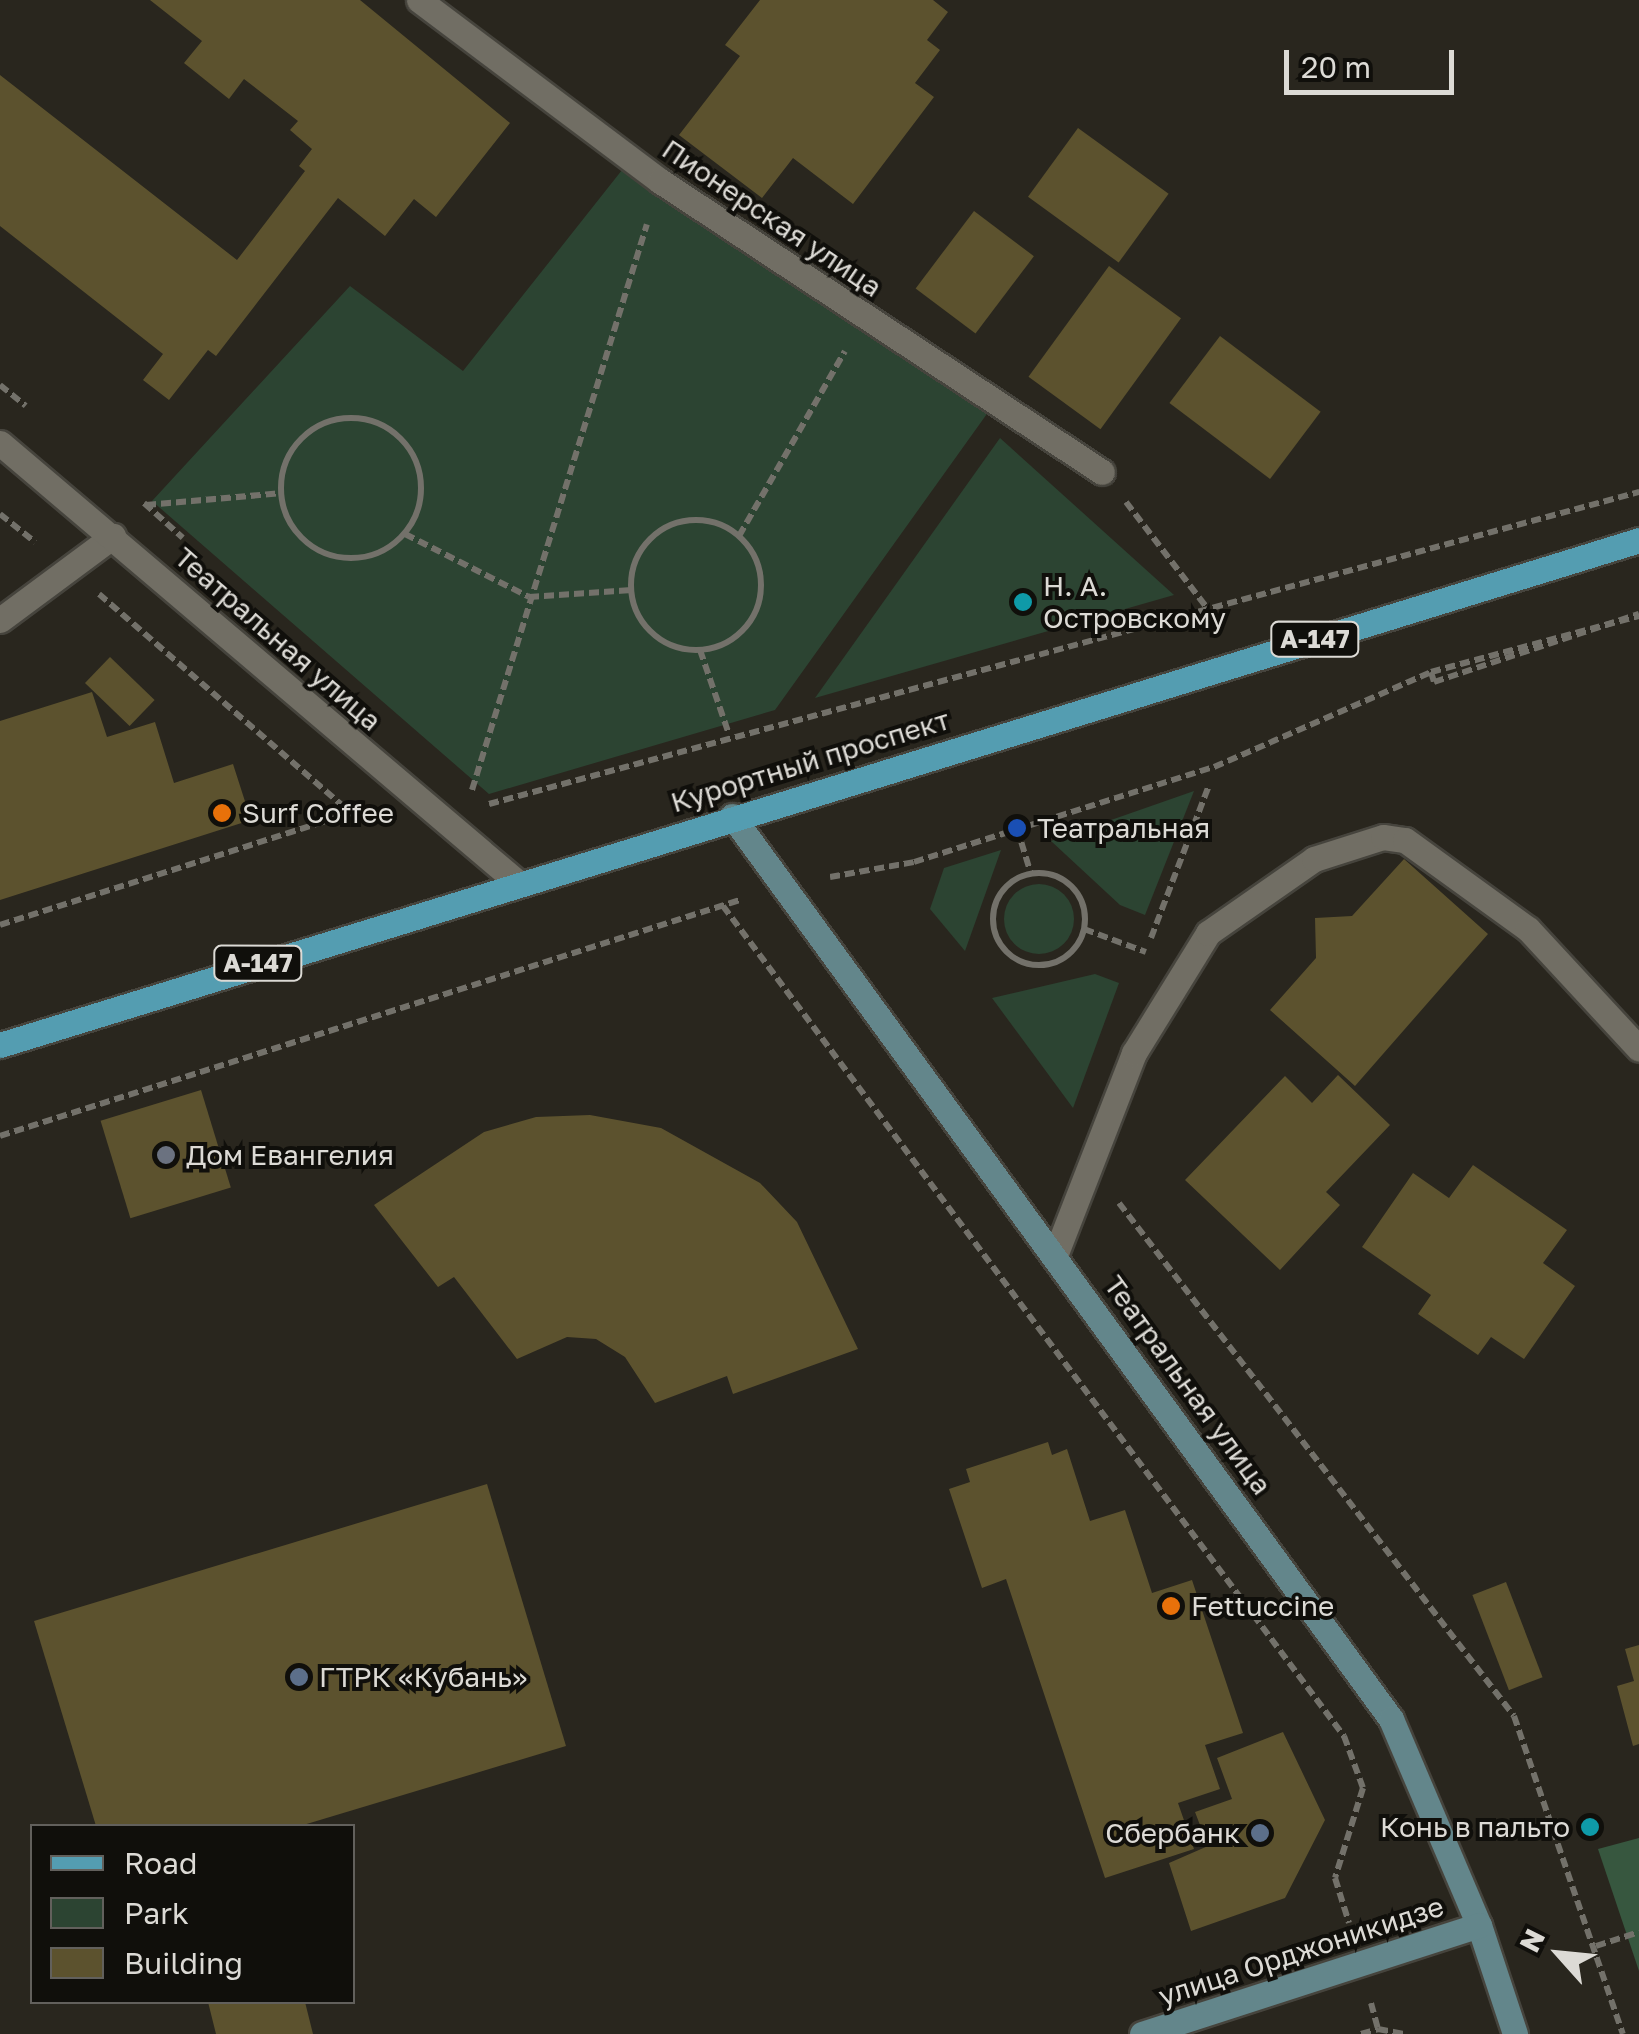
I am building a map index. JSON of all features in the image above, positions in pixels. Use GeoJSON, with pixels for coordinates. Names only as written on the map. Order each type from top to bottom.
{"type":"FeatureCollection","features":[{"type":"Feature","properties":{"kind":"main road","name":"Курортный проспект"},"geometry":{"type":"LineString","coordinates":[[0,1045],[516,882],[1639,540]]}},
{"type":"Feature","properties":{"kind":"main road","name":"Театральная улица"},"geometry":{"type":"LineString","coordinates":[[732,816],[1056,1253],[1390,1720],[1479,1924],[1515,2034]]}},
{"type":"Feature","properties":{"kind":"main road","name":"улица Орджоникидзе"},"geometry":{"type":"LineString","coordinates":[[1142,2034],[1479,1924]]}},
{"type":"Feature","properties":{"kind":"street","name":"Пионерская улица"},"geometry":{"type":"LineString","coordinates":[[419,0],[660,180],[1102,472]]}},
{"type":"Feature","properties":{"kind":"street","name":"Театральная улица"},"geometry":{"type":"LineString","coordinates":[[0,443],[516,882]]}},
{"type":"Feature","properties":{"kind":"street"},"geometry":{"type":"LineString","coordinates":[[0,620],[113,536]]}},
{"type":"Feature","properties":{"kind":"street"},"geometry":{"type":"LineString","coordinates":[[1056,1253],[1134,1054],[1208,932],[1314,859],[1383,837],[1406,840],[1528,929],[1639,1049]]}},
{"type":"Feature","properties":{"kind":"path"},"geometry":{"type":"LineString","coordinates":[[466,810],[660,180]]}},
{"type":"Feature","properties":{"kind":"path"},"geometry":{"type":"LineString","coordinates":[[739,536],[865,316]]}},
{"type":"Feature","properties":{"kind":"path"},"geometry":{"type":"LineString","coordinates":[[346,418],[373,420],[407,444],[419,468],[418,510],[405,534],[370,556],[329,554],[296,531],[282,493],[290,453],[308,432],[346,418]]}},
{"type":"Feature","properties":{"kind":"path"},"geometry":{"type":"LineString","coordinates":[[1102,472],[1207,608]]}},
{"type":"Feature","properties":{"kind":"path"},"geometry":{"type":"LineString","coordinates":[[0,514],[70,569],[351,813],[410,826],[729,734],[1639,492]]}},
{"type":"Feature","properties":{"kind":"path"},"geometry":{"type":"LineString","coordinates":[[146,505],[282,493]]}},
{"type":"Feature","properties":{"kind":"path"},"geometry":{"type":"LineString","coordinates":[[704,520],[739,536],[759,568],[758,606],[736,636],[700,650],[654,634],[638,614],[632,590],[640,553],[668,528],[704,520]]}},
{"type":"Feature","properties":{"kind":"path"},"geometry":{"type":"LineString","coordinates":[[405,534],[529,597],[632,590]]}},
{"type":"Feature","properties":{"kind":"path"},"geometry":{"type":"LineString","coordinates":[[0,1136],[782,886],[914,862],[1214,767],[1431,672],[1639,615]]}},
{"type":"Feature","properties":{"kind":"path"},"geometry":{"type":"LineString","coordinates":[[700,650],[729,734]]}},
{"type":"Feature","properties":{"kind":"path"},"geometry":{"type":"LineString","coordinates":[[0,926],[351,813]]}},
{"type":"Feature","properties":{"kind":"path"},"geometry":{"type":"LineString","coordinates":[[1017,828],[1031,874]]}},
{"type":"Feature","properties":{"kind":"path"},"geometry":{"type":"LineString","coordinates":[[1031,874],[1055,876],[1074,890],[1084,929],[1069,954],[1048,965],[1024,963],[1004,950],[994,928],[996,904],[1009,884],[1031,874]]}},
{"type":"Feature","properties":{"kind":"path"},"geometry":{"type":"LineString","coordinates":[[723,906],[1344,1736],[1363,1788],[1336,1878],[1378,2029]]}},
{"type":"Feature","properties":{"kind":"path"},"geometry":{"type":"LineString","coordinates":[[1084,929],[1146,952]]}},
{"type":"Feature","properties":{"kind":"path"},"geometry":{"type":"LineString","coordinates":[[1089,1164],[1514,1716],[1596,1946],[1622,2034]]}},
{"type":"Feature","properties":{"kind":"path"},"geometry":{"type":"LineString","coordinates":[[1596,1946],[1639,1932]]}},
{"type":"Feature","properties":{"kind":"path"},"geometry":{"type":"LineString","coordinates":[[1361,2034],[1378,2029],[1404,2034]]}},
{"type":"Feature","properties":{"kind":"green space"},"geometry":{"type":"Polygon","coordinates":[[[622,170],[989,411],[775,710],[489,794],[152,501],[350,286],[463,371],[622,170]]]}},
{"type":"Feature","properties":{"kind":"green space"},"geometry":{"type":"Polygon","coordinates":[[[1000,438],[1174,595],[815,698],[1000,438]]]}},
{"type":"Feature","properties":{"kind":"green space"},"geometry":{"type":"Polygon","coordinates":[[[1194,791],[1145,915],[1120,905],[1051,841],[1194,791]]]}},
{"type":"Feature","properties":{"kind":"green space"},"geometry":{"type":"Polygon","coordinates":[[[1001,850],[965,951],[930,909],[944,868],[1001,850]]]}},
{"type":"Feature","properties":{"kind":"green space"},"geometry":{"type":"Polygon","coordinates":[[[1039,884],[1064,894],[1074,919],[1064,944],[1039,954],[1014,944],[1004,919],[1014,894],[1039,884]]]}},
{"type":"Feature","properties":{"kind":"green space"},"geometry":{"type":"Polygon","coordinates":[[[1095,974],[1119,983],[1073,1108],[992,998],[1095,974]]]}},
{"type":"Feature","properties":{"kind":"green space"},"geometry":{"type":"Polygon","coordinates":[[[1639,1838],[1639,1971],[1598,1849],[1639,1838]]]}},
{"type":"Feature","properties":{"kind":"building"},"geometry":{"type":"Polygon","coordinates":[[[150,0],[360,0],[510,123],[436,217],[414,199],[385,236],[338,198],[216,356],[208,350],[169,400],[143,380],[163,354],[0,226],[0,75],[237,260],[305,171],[299,166],[312,149],[290,130],[298,121],[244,79],[229,99],[184,63],[202,41],[150,0]]]}},
{"type":"Feature","properties":{"kind":"building"},"geometry":{"type":"Polygon","coordinates":[[[760,0],[933,0],[948,12],[927,40],[940,50],[915,83],[934,97],[853,204],[793,158],[762,198],[679,135],[740,56],[725,45],[760,0]]]}},
{"type":"Feature","properties":{"kind":"building"},"geometry":{"type":"Polygon","coordinates":[[[1078,128],[1169,194],[1119,263],[1028,197],[1078,128]]]}},
{"type":"Feature","properties":{"kind":"building"},"geometry":{"type":"Polygon","coordinates":[[[974,211],[1034,256],[976,334],[916,288],[974,211]]]}},
{"type":"Feature","properties":{"kind":"building"},"geometry":{"type":"Polygon","coordinates":[[[1109,266],[1181,318],[1100,429],[1028,377],[1109,266]]]}},
{"type":"Feature","properties":{"kind":"building"},"geometry":{"type":"Polygon","coordinates":[[[1220,336],[1321,412],[1270,479],[1169,403],[1220,336]]]}},
{"type":"Feature","properties":{"kind":"building"},"geometry":{"type":"Polygon","coordinates":[[[110,657],[155,700],[130,726],[85,683],[110,657]]]}},
{"type":"Feature","properties":{"kind":"building"},"geometry":{"type":"Polygon","coordinates":[[[92,692],[107,737],[155,722],[174,783],[233,764],[251,820],[0,900],[0,721],[92,692]]]}},
{"type":"Feature","properties":{"kind":"building"},"geometry":{"type":"Polygon","coordinates":[[[1404,859],[1488,934],[1355,1086],[1270,1010],[1316,958],[1315,918],[1352,916],[1404,859]]]}},
{"type":"Feature","properties":{"kind":"building"},"geometry":{"type":"Polygon","coordinates":[[[1338,1075],[1390,1125],[1326,1192],[1340,1205],[1280,1270],[1185,1180],[1285,1076],[1312,1103],[1338,1075]]]}},
{"type":"Feature","properties":{"kind":"building","name":"Дом Евангелия"},"geometry":{"type":"Polygon","coordinates":[[[201,1090],[231,1188],[130,1218],[101,1121],[201,1090]]]}},
{"type":"Feature","properties":{"kind":"building"},"geometry":{"type":"Polygon","coordinates":[[[590,1115],[661,1128],[760,1183],[797,1222],[858,1349],[733,1394],[727,1376],[655,1403],[625,1357],[596,1339],[567,1337],[517,1359],[454,1277],[438,1287],[374,1205],[484,1132],[536,1117],[590,1115]]]}},
{"type":"Feature","properties":{"kind":"building"},"geometry":{"type":"Polygon","coordinates":[[[1473,1165],[1567,1230],[1543,1263],[1575,1286],[1524,1359],[1491,1337],[1478,1355],[1418,1314],[1431,1295],[1362,1247],[1413,1173],[1449,1198],[1473,1165]]]}},
{"type":"Feature","properties":{"kind":"building"},"geometry":{"type":"Polygon","coordinates":[[[1048,1442],[1052,1455],[1067,1449],[1090,1521],[1125,1510],[1152,1593],[1192,1580],[1243,1733],[1205,1745],[1220,1789],[1178,1803],[1194,1849],[1105,1878],[1006,1579],[982,1588],[949,1489],[970,1482],[966,1469],[1048,1442]]]}},
{"type":"Feature","properties":{"kind":"building"},"geometry":{"type":"Polygon","coordinates":[[[487,1484],[566,1746],[307,1824],[95,1824],[34,1621],[487,1484]]]}},
{"type":"Feature","properties":{"kind":"building"},"geometry":{"type":"Polygon","coordinates":[[[1506,1582],[1543,1677],[1509,1690],[1472,1595],[1506,1582]]]}},
{"type":"Feature","properties":{"kind":"building"},"geometry":{"type":"Polygon","coordinates":[[[1639,1645],[1639,1744],[1633,1746],[1617,1686],[1634,1681],[1625,1649],[1639,1645]]]}},
{"type":"Feature","properties":{"kind":"building","name":"Сбербанк"},"geometry":{"type":"Polygon","coordinates":[[[1283,1732],[1325,1820],[1285,1898],[1191,1931],[1169,1863],[1208,1846],[1195,1812],[1232,1799],[1217,1758],[1283,1732]]]}},
{"type":"Feature","properties":{"kind":"building"},"geometry":{"type":"Polygon","coordinates":[[[208,2004],[306,2004],[313,2034],[216,2034],[208,2004]]]}},
{"type":"Feature","properties":{"kind":"place","name":"Н. А. Островскому"},"geometry":{"type":"Point","coordinates":[1023,602]}},
{"type":"Feature","properties":{"kind":"place","name":"Surf Coffee"},"geometry":{"type":"Point","coordinates":[222,813]}},
{"type":"Feature","properties":{"kind":"place","name":"Театральная"},"geometry":{"type":"Point","coordinates":[1017,828]}},
{"type":"Feature","properties":{"kind":"place","name":"Дом Евангелия"},"geometry":{"type":"Point","coordinates":[166,1155]}},
{"type":"Feature","properties":{"kind":"place","name":"Fettuccine"},"geometry":{"type":"Point","coordinates":[1171,1606]}},
{"type":"Feature","properties":{"kind":"place","name":"ГТРК «Кубань»"},"geometry":{"type":"Point","coordinates":[299,1677]}},
{"type":"Feature","properties":{"kind":"place","name":"Конь в пальто"},"geometry":{"type":"Point","coordinates":[1590,1827]}},
{"type":"Feature","properties":{"kind":"place","name":"Сбербанк"},"geometry":{"type":"Point","coordinates":[1260,1833]}}]}
